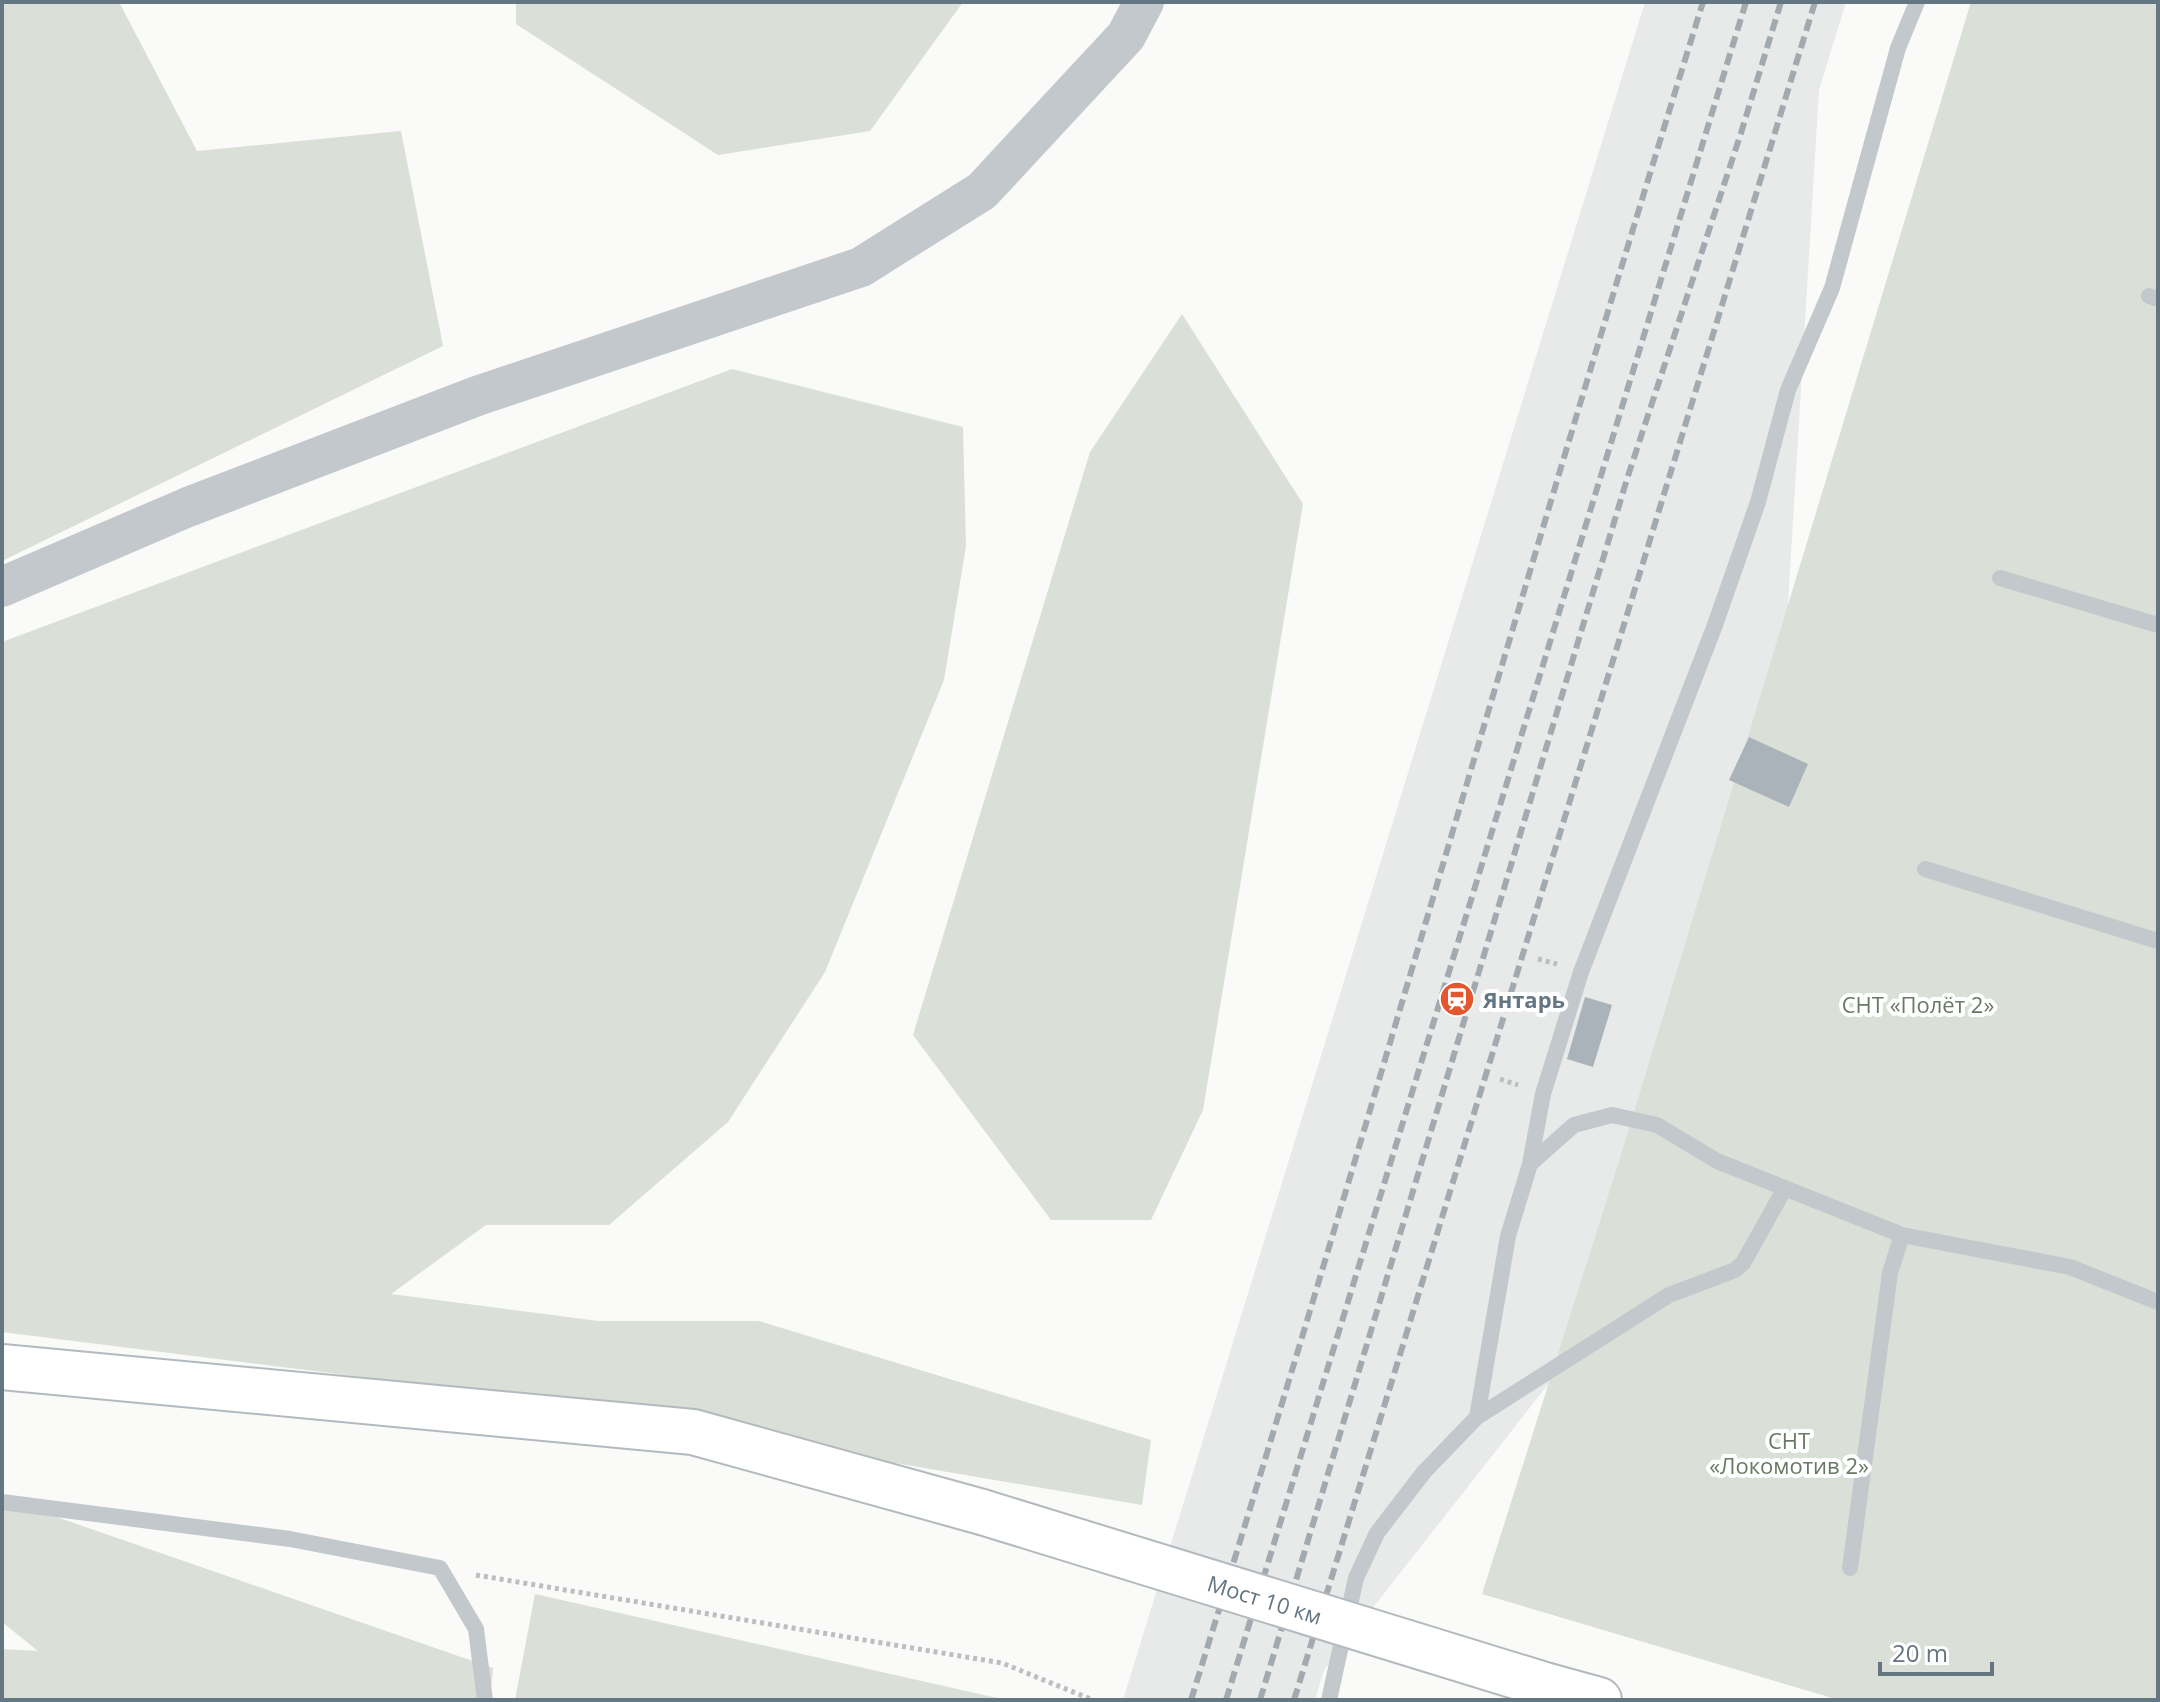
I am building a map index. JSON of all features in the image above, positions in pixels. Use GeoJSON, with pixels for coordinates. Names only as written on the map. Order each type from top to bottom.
{"type":"FeatureCollection","features":[{"type":"Feature","properties":{"kind":"main road","name":"Мост 10 км"},"geometry":{"type":"LineString","coordinates":[[2,1367],[693,1432],[982,1512],[1599,1700]]}},
{"type":"Feature","properties":{"kind":"street"},"geometry":{"type":"LineString","coordinates":[[2,587],[188,507],[477,396],[861,267],[982,191],[1126,36],[1144,2]]}},
{"type":"Feature","properties":{"kind":"lane"},"geometry":{"type":"LineString","coordinates":[[1477,1417],[1508,1236],[1530,1164],[1543,1094],[1581,972],[1715,625],[1758,502],[1788,390],[1832,288],[1898,48],[1917,2]]}},
{"type":"Feature","properties":{"kind":"lane"},"geometry":{"type":"LineString","coordinates":[[2000,578],[2158,625]]}},
{"type":"Feature","properties":{"kind":"lane"},"geometry":{"type":"LineString","coordinates":[[1925,869],[2158,941]]}},
{"type":"Feature","properties":{"kind":"lane"},"geometry":{"type":"LineString","coordinates":[[1530,1164],[1574,1125],[1612,1115],[1657,1125],[1717,1161],[1902,1235],[2070,1267],[2158,1302]]}},
{"type":"Feature","properties":{"kind":"lane"},"geometry":{"type":"LineString","coordinates":[[1329,1700],[1356,1578],[1377,1533],[1424,1472],[1477,1417],[1669,1295],[1735,1270],[1743,1263],[1785,1188]]}},
{"type":"Feature","properties":{"kind":"lane"},"geometry":{"type":"LineString","coordinates":[[1850,1568],[1890,1273],[1902,1235]]}},
{"type":"Feature","properties":{"kind":"lane"},"geometry":{"type":"LineString","coordinates":[[2,1502],[290,1539],[440,1568],[476,1629],[485,1700]]}},
{"type":"Feature","properties":{"kind":"path"},"geometry":{"type":"LineString","coordinates":[[440,1568],[1002,1663],[1093,1700]]}},
{"type":"Feature","properties":{"kind":"shaded area"},"geometry":{"type":"Polygon","coordinates":[[[1645,2],[1846,2],[1819,90],[1757,1118],[1324,1670],[1315,1700],[1123,1700],[1645,2]]]}},
{"type":"Feature","properties":{"kind":"green space"},"geometry":{"type":"Polygon","coordinates":[[[2,2],[119,2],[197,151],[401,131],[443,346],[2,561],[2,2]]]}},
{"type":"Feature","properties":{"kind":"green space"},"geometry":{"type":"Polygon","coordinates":[[[516,2],[963,2],[870,131],[718,155],[516,24],[516,2]]]}},
{"type":"Feature","properties":{"kind":"green space","name":"СНТ «Полёт 2»"},"geometry":{"type":"Polygon","coordinates":[[[1971,2],[2158,2],[2158,1700],[1839,1700],[1482,1594],[1621,1155],[1971,2]]]}},
{"type":"Feature","properties":{"kind":"green space"},"geometry":{"type":"Polygon","coordinates":[[[1182,314],[1303,504],[1203,1110],[1151,1220],[1051,1220],[913,1035],[1090,452],[1182,314]]]}},
{"type":"Feature","properties":{"kind":"green space"},"geometry":{"type":"Polygon","coordinates":[[[732,369],[963,427],[966,546],[944,680],[825,972],[728,1122],[609,1225],[486,1225],[391,1294],[598,1321],[759,1321],[1151,1440],[1142,1505],[466,1390],[2,1332],[2,642],[732,369]]]}},
{"type":"Feature","properties":{"kind":"green space"},"geometry":{"type":"Polygon","coordinates":[[[2,1503],[16,1503],[493,1668],[490,1700],[2,1700],[2,1649],[38,1651],[2,1622],[2,1503]]]}},
{"type":"Feature","properties":{"kind":"green space"},"geometry":{"type":"Polygon","coordinates":[[[535,1594],[997,1698],[515,1700],[535,1594]]]}},
{"type":"Feature","properties":{"kind":"building"},"geometry":{"type":"Polygon","coordinates":[[[1749,737],[1808,764],[1789,807],[1729,780],[1749,737]]]}},
{"type":"Feature","properties":{"kind":"building"},"geometry":{"type":"Polygon","coordinates":[[[1585,997],[1612,1005],[1593,1067],[1567,1059],[1585,997]]]}},
{"type":"Feature","properties":{"kind":"railway"},"geometry":{"type":"LineString","coordinates":[[1191,1700],[1703,2]]}},
{"type":"Feature","properties":{"kind":"railway"},"geometry":{"type":"LineString","coordinates":[[1226,1700],[1746,2]]}},
{"type":"Feature","properties":{"kind":"railway"},"geometry":{"type":"LineString","coordinates":[[1260,1700],[1627,479],[1781,2]]}},
{"type":"Feature","properties":{"kind":"railway"},"geometry":{"type":"LineString","coordinates":[[1294,1700],[1815,2]]}},
{"type":"Feature","properties":{"kind":"place","name":"Янтарь"},"geometry":{"type":"Point","coordinates":[1457,999]}},
{"type":"Feature","properties":{"kind":"park label","name":"СНТ «Локомотив 2»"},"geometry":{"type":"Point","coordinates":[1789,1452]}}]}
